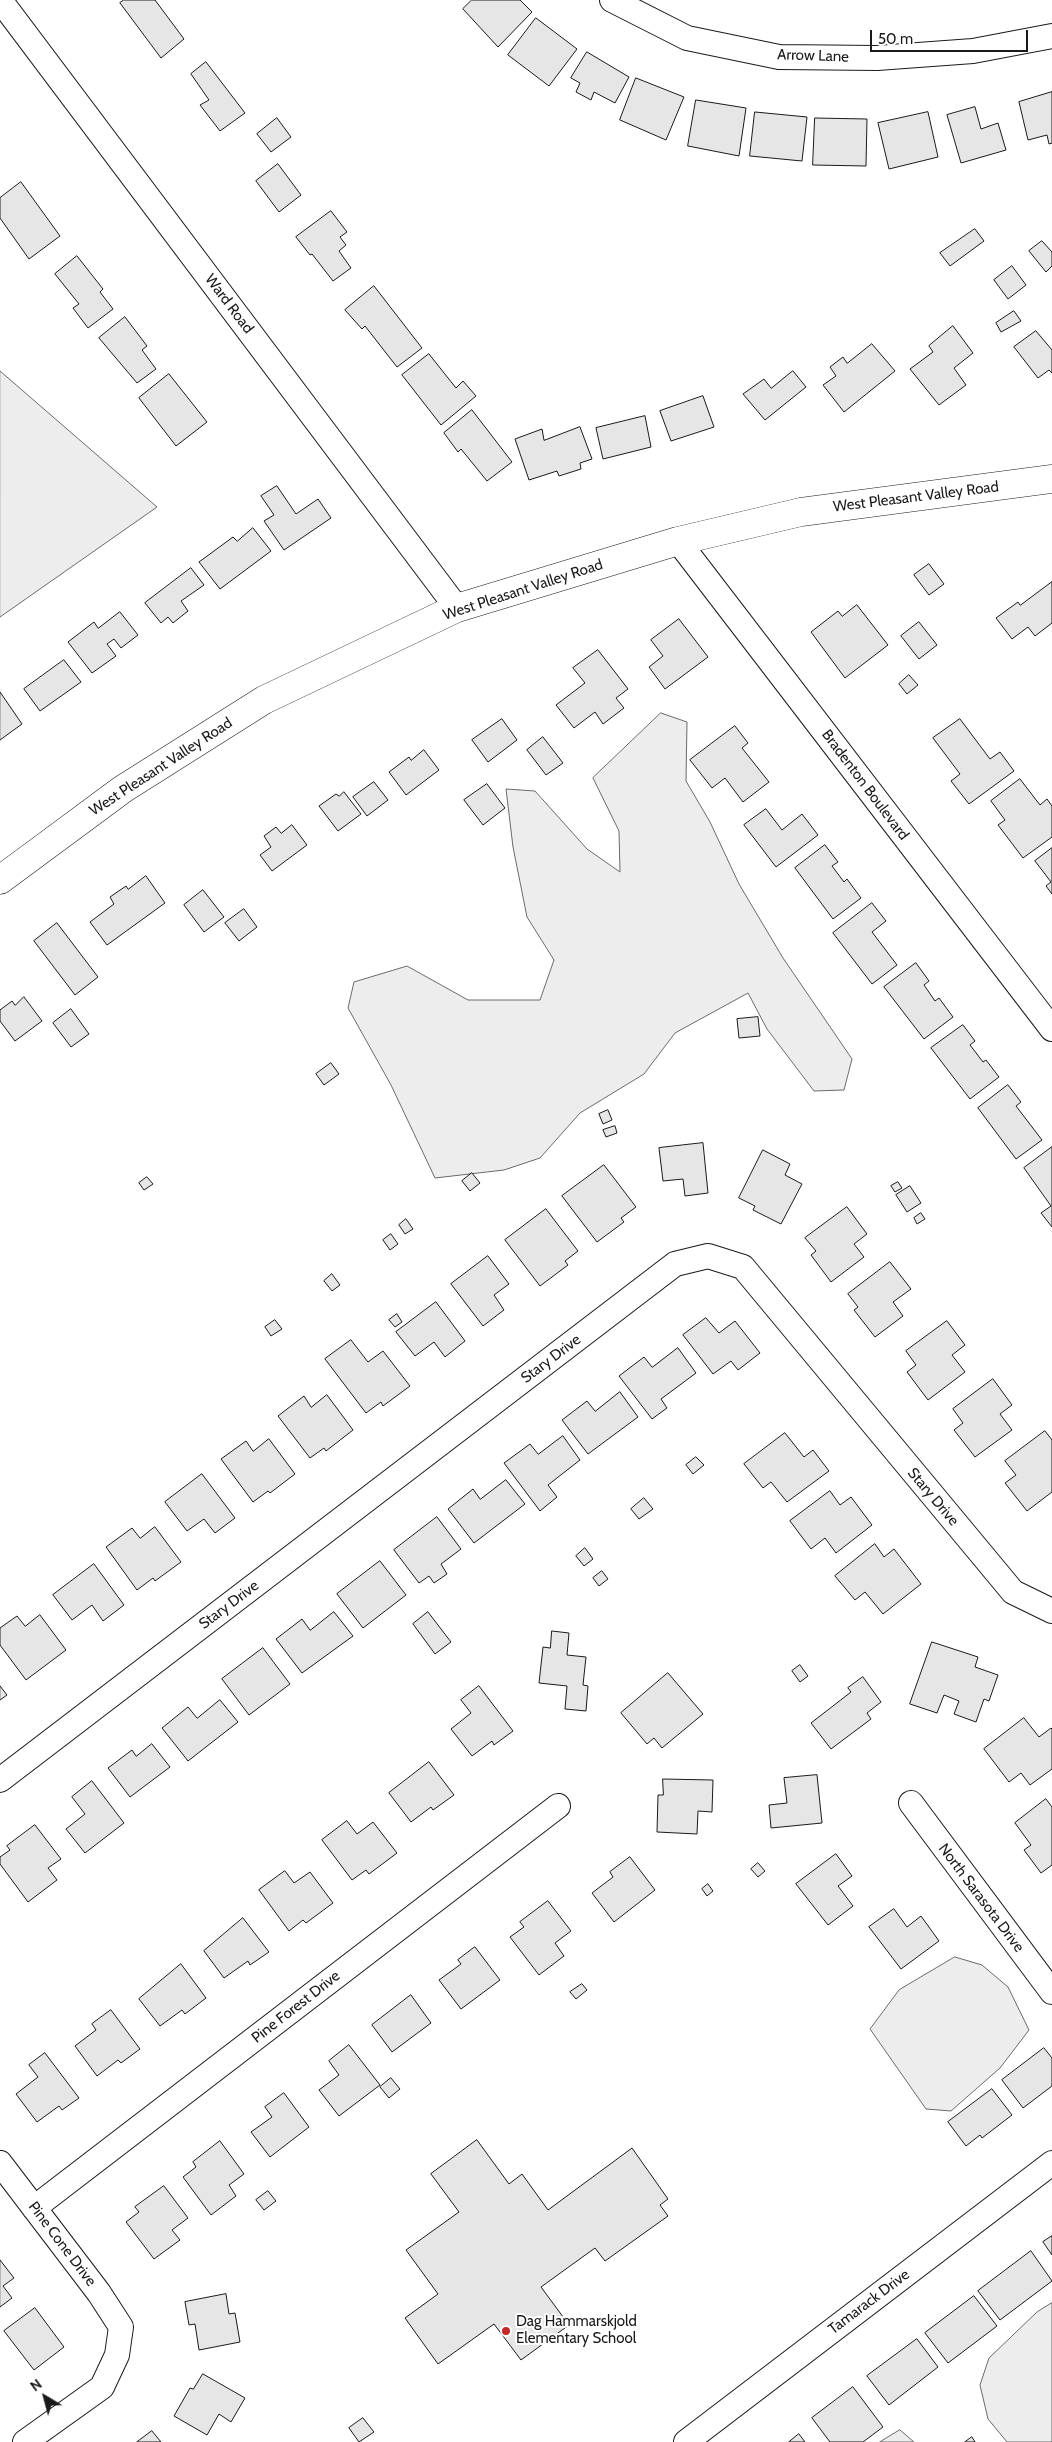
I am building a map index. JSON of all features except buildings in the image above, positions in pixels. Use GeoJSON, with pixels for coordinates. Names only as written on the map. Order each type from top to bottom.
{"type":"FeatureCollection","features":[{"type":"Feature","properties":{"kind":"main road","name":"West Pleasant Valley Road"},"geometry":{"type":"LineString","coordinates":[[0,880],[123,788],[264,700],[457,608],[678,541],[801,512],[1052,480]]}},
{"type":"Feature","properties":{"kind":"street","name":"Ward Road"},"geometry":{"type":"LineString","coordinates":[[0,0],[457,608]]}},
{"type":"Feature","properties":{"kind":"street","name":"Arrow Lane"},"geometry":{"type":"LineString","coordinates":[[612,0],[687,38],[780,57],[877,58],[973,52],[1052,36]]}},
{"type":"Feature","properties":{"kind":"street","name":"Bradenton Boulevard"},"geometry":{"type":"LineString","coordinates":[[678,541],[1052,1030]]}},
{"type":"Feature","properties":{"kind":"street","name":"Stary Drive"},"geometry":{"type":"LineString","coordinates":[[0,1780],[675,1264],[708,1256],[742,1267],[1013,1592],[1052,1611]]}},
{"type":"Feature","properties":{"kind":"street","name":"North Sarasota Drive"},"geometry":{"type":"LineString","coordinates":[[910,1803],[1052,1992]]}},
{"type":"Feature","properties":{"kind":"street","name":"Pine Forest Drive"},"geometry":{"type":"LineString","coordinates":[[34,2208],[558,1806]]}},
{"type":"Feature","properties":{"kind":"street","name":"Pine Cone Drive"},"geometry":{"type":"LineString","coordinates":[[0,2163],[99,2293],[121,2327],[118,2355],[102,2387],[25,2442]]}},
{"type":"Feature","properties":{"kind":"street","name":"Tamarack Drive"},"geometry":{"type":"LineString","coordinates":[[686,2442],[1052,2163]]}},
{"type":"Feature","properties":{"kind":"shaded area"},"geometry":{"type":"Polygon","coordinates":[[[0,371],[157,507],[0,617],[0,371]]]}},
{"type":"Feature","properties":{"kind":"shaded area"},"geometry":{"type":"Polygon","coordinates":[[[661,713],[687,722],[686,781],[710,822],[739,884],[783,958],[852,1059],[844,1090],[814,1091],[767,1029],[748,993],[675,1033],[644,1074],[580,1113],[540,1158],[504,1170],[435,1178],[391,1085],[348,1008],[354,982],[407,966],[468,1000],[540,1000],[554,960],[527,917],[513,847],[506,789],[535,791],[587,849],[620,872],[619,831],[593,778],[661,713]]]}},
{"type":"Feature","properties":{"kind":"shaded area"},"geometry":{"type":"Polygon","coordinates":[[[955,1957],[982,1965],[1008,1987],[1029,2030],[1000,2068],[951,2111],[926,2109],[870,2029],[899,1990],[955,1957]]]}},
{"type":"Feature","properties":{"kind":"shaded area"},"geometry":{"type":"Polygon","coordinates":[[[1052,2303],[1052,2442],[1007,2442],[988,2419],[980,2385],[989,2358],[1037,2312],[1052,2303]]]}},
{"type":"Feature","properties":{"kind":"shaded area"},"geometry":{"type":"Polygon","coordinates":[[[900,2430],[914,2442],[880,2442],[900,2430]]]}},
{"type":"Feature","properties":{"kind":"place","name":"Dag Hammarskjold Elementary School"},"geometry":{"type":"Point","coordinates":[506,2331]}}]}
